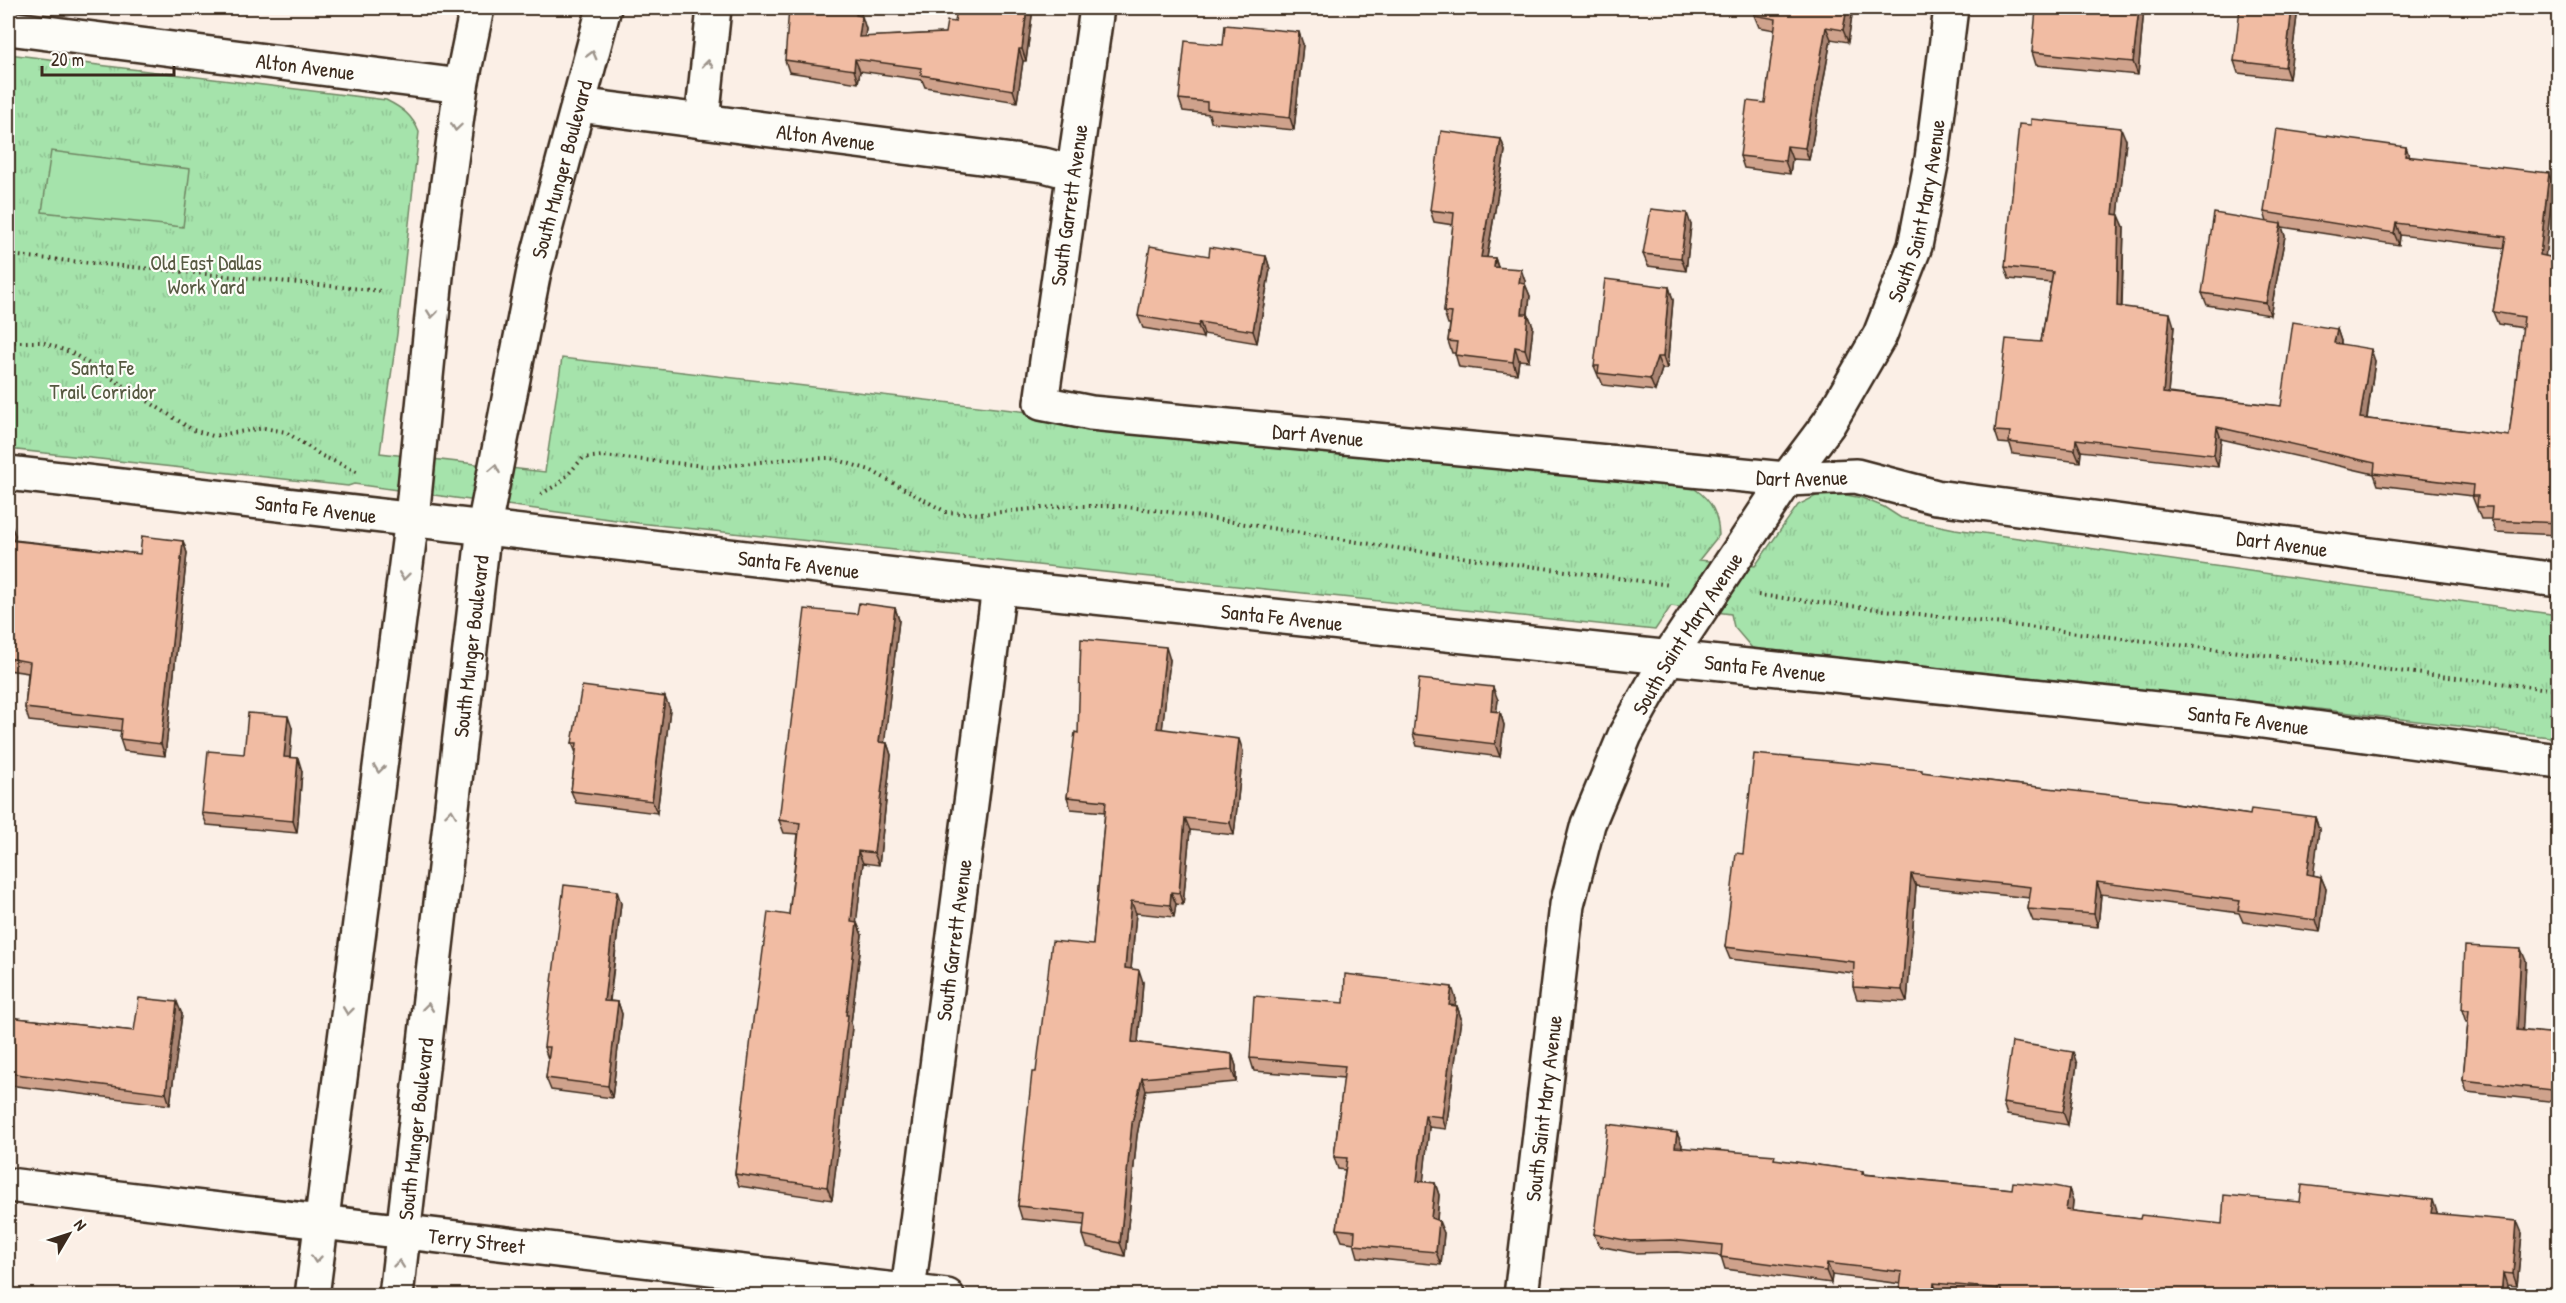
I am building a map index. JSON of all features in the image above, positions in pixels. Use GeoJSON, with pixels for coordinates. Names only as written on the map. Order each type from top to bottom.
{"type":"FeatureCollection","features":[{"type":"Feature","properties":{"kind":"street"},"geometry":{"type":"LineString","coordinates":[[312,1296],[412,518],[438,256],[461,86],[477,8]]}},
{"type":"Feature","properties":{"kind":"street","name":"South Munger Boulevard"},"geometry":{"type":"LineString","coordinates":[[396,1296],[484,526],[534,271],[604,8]]}},
{"type":"Feature","properties":{"kind":"street"},"geometry":{"type":"LineString","coordinates":[[702,121],[714,8]]}},
{"type":"Feature","properties":{"kind":"street","name":"South Garrett Avenue"},"geometry":{"type":"LineString","coordinates":[[1041,403],[1097,8]]}},
{"type":"Feature","properties":{"kind":"street","name":"South Saint Mary Avenue"},"geometry":{"type":"LineString","coordinates":[[1521,1296],[1567,905],[1588,824],[1625,735],[1668,658],[1787,479],[1829,423],[1880,336],[1915,246],[1932,159],[1951,8]]}},
{"type":"Feature","properties":{"kind":"street","name":"Alton Avenue"},"geometry":{"type":"LineString","coordinates":[[8,28],[461,86]]}},
{"type":"Feature","properties":{"kind":"street","name":"Alton Avenue"},"geometry":{"type":"LineString","coordinates":[[578,105],[1044,165],[1074,173]]}},
{"type":"Feature","properties":{"kind":"street","name":"Dart Avenue"},"geometry":{"type":"LineString","coordinates":[[1041,403],[1091,413],[1787,479],[1856,476],[1936,497],[2559,580]]}},
{"type":"Feature","properties":{"kind":"street","name":"Santa Fe Avenue"},"geometry":{"type":"LineString","coordinates":[[8,473],[999,587],[2233,717],[2559,761]]}},
{"type":"Feature","properties":{"kind":"street","name":"South Garrett Avenue"},"geometry":{"type":"LineString","coordinates":[[908,1291],[999,587]]}},
{"type":"Feature","properties":{"kind":"street","name":"Terry Street"},"geometry":{"type":"LineString","coordinates":[[8,1185],[947,1296]]}},
{"type":"Feature","properties":{"kind":"path"},"geometry":{"type":"LineString","coordinates":[[8,255],[382,291]]}},
{"type":"Feature","properties":{"kind":"path"},"geometry":{"type":"LineString","coordinates":[[8,342],[42,342],[72,353],[193,430],[213,435],[264,428],[286,432],[322,456],[361,472]]}},
{"type":"Feature","properties":{"kind":"path"},"geometry":{"type":"LineString","coordinates":[[540,496],[560,483],[583,458],[603,456],[716,467],[787,459],[831,458],[870,470],[946,512],[981,514],[1063,506],[1119,506],[1402,549],[1674,586]]}},
{"type":"Feature","properties":{"kind":"path"},"geometry":{"type":"LineString","coordinates":[[1752,594],[2559,690]]}},
{"type":"Feature","properties":{"kind":"green space","name":"Santa Fe Trail Corridor"},"geometry":{"type":"Polygon","coordinates":[[[8,54],[386,100],[402,109],[410,117],[419,132],[397,334],[380,453],[545,472],[562,358],[1695,489],[1706,498],[1713,509],[1719,535],[1699,560],[1755,566],[1798,505],[1826,491],[1862,498],[1884,507],[1901,518],[1955,529],[2558,615],[2558,738],[2268,703],[1752,648],[1734,627],[1731,614],[1671,606],[1655,630],[638,523],[354,484],[348,486],[8,449],[8,54]]]}},
{"type":"Feature","properties":{"kind":"green space"},"geometry":{"type":"Polygon","coordinates":[[[51,151],[190,169],[183,227],[42,212],[51,151]]]}},
{"type":"Feature","properties":{"kind":"building"},"geometry":{"type":"Polygon","coordinates":[[[789,8],[857,8],[856,15],[862,16],[859,37],[945,33],[947,21],[955,22],[957,8],[1027,8],[1022,49],[1019,49],[1013,90],[921,75],[921,68],[855,59],[854,70],[785,60],[789,8]]]}},
{"type":"Feature","properties":{"kind":"building"},"geometry":{"type":"Polygon","coordinates":[[[1756,8],[1847,8],[1843,30],[1826,27],[1805,148],[1787,146],[1785,161],[1740,156],[1747,101],[1765,103],[1776,19],[1754,15],[1756,8]]]}},
{"type":"Feature","properties":{"kind":"building"},"geometry":{"type":"Polygon","coordinates":[[[2080,8],[2139,8],[2133,62],[2032,52],[2036,10],[2080,14],[2080,8]]]}},
{"type":"Feature","properties":{"kind":"building"},"geometry":{"type":"Polygon","coordinates":[[[2240,8],[2292,8],[2285,67],[2234,61],[2240,8]]]}},
{"type":"Feature","properties":{"kind":"building"},"geometry":{"type":"Polygon","coordinates":[[[1225,25],[1299,32],[1290,118],[1207,109],[1207,102],[1179,99],[1185,41],[1223,45],[1225,25]]]}},
{"type":"Feature","properties":{"kind":"building"},"geometry":{"type":"Polygon","coordinates":[[[2031,119],[2121,128],[2113,214],[2119,215],[2117,306],[2170,313],[2163,393],[2281,406],[2293,322],[2337,329],[2334,343],[2371,349],[2360,418],[2509,436],[2524,317],[2493,312],[2506,237],[2396,223],[2394,233],[2264,212],[2276,129],[2406,147],[2405,156],[2549,173],[2540,255],[2559,259],[2559,523],[2491,520],[2492,507],[2477,507],[2478,496],[2472,496],[2473,485],[2374,473],[2375,463],[2217,427],[2214,455],[2076,439],[2075,450],[2009,442],[2010,432],[1995,431],[2006,339],[2041,342],[2053,272],[2005,267],[2019,124],[2031,125],[2031,119]]]}},
{"type":"Feature","properties":{"kind":"building"},"geometry":{"type":"Polygon","coordinates":[[[1441,131],[1501,139],[1481,257],[1495,258],[1494,267],[1521,269],[1519,283],[1525,284],[1522,314],[1528,314],[1525,349],[1515,347],[1513,362],[1455,355],[1457,342],[1448,341],[1452,313],[1444,312],[1454,213],[1430,210],[1441,131]]]}},
{"type":"Feature","properties":{"kind":"building"},"geometry":{"type":"Polygon","coordinates":[[[1651,209],[1687,213],[1681,258],[1643,254],[1651,209]]]}},
{"type":"Feature","properties":{"kind":"building"},"geometry":{"type":"Polygon","coordinates":[[[2214,213],[2281,224],[2266,303],[2202,293],[2214,213]]]}},
{"type":"Feature","properties":{"kind":"building"},"geometry":{"type":"Polygon","coordinates":[[[1150,246],[1209,256],[1210,247],[1266,256],[1253,331],[1200,322],[1198,326],[1138,316],[1150,246]]]}},
{"type":"Feature","properties":{"kind":"building"},"geometry":{"type":"Polygon","coordinates":[[[1605,279],[1669,287],[1663,357],[1657,357],[1650,379],[1598,373],[1599,366],[1594,366],[1605,279]]]}},
{"type":"Feature","properties":{"kind":"building"},"geometry":{"type":"Polygon","coordinates":[[[142,536],[183,541],[161,744],[120,739],[122,719],[25,708],[30,662],[8,658],[8,540],[140,554],[142,536]]]}},
{"type":"Feature","properties":{"kind":"building"},"geometry":{"type":"Polygon","coordinates":[[[859,603],[895,608],[879,742],[887,743],[874,853],[858,851],[851,922],[857,923],[827,1187],[735,1174],[768,912],[789,915],[800,823],[779,820],[805,609],[857,614],[859,603]]]}},
{"type":"Feature","properties":{"kind":"building"},"geometry":{"type":"Polygon","coordinates":[[[1081,639],[1166,647],[1157,728],[1239,739],[1230,823],[1185,818],[1179,893],[1171,892],[1170,905],[1131,901],[1125,968],[1139,970],[1132,1042],[1232,1054],[1232,1070],[1142,1078],[1132,1123],[1120,1243],[1083,1235],[1085,1213],[1018,1206],[1032,1072],[1036,1072],[1052,941],[1093,945],[1106,801],[1067,797],[1075,732],[1078,733],[1081,639]]]}},
{"type":"Feature","properties":{"kind":"building"},"geometry":{"type":"Polygon","coordinates":[[[1419,679],[1493,687],[1491,711],[1500,712],[1495,744],[1413,734],[1419,679]]]}},
{"type":"Feature","properties":{"kind":"building"},"geometry":{"type":"Polygon","coordinates":[[[582,686],[665,697],[652,801],[571,791],[577,743],[572,743],[582,686]]]}},
{"type":"Feature","properties":{"kind":"building"},"geometry":{"type":"Polygon","coordinates":[[[248,713],[288,716],[284,757],[298,758],[293,821],[202,813],[208,751],[244,754],[248,713]]]}},
{"type":"Feature","properties":{"kind":"building"},"geometry":{"type":"Polygon","coordinates":[[[1754,754],[1922,770],[1922,772],[2012,784],[2174,802],[2174,804],[2250,815],[2251,809],[2315,817],[2307,874],[2321,877],[2316,920],[2238,910],[2240,901],[2097,882],[2094,914],[2028,909],[2031,887],[1911,874],[1902,990],[1853,987],[1854,962],[1725,947],[1736,853],[1743,854],[1754,754]]]}},
{"type":"Feature","properties":{"kind":"building"},"geometry":{"type":"Polygon","coordinates":[[[564,885],[617,891],[604,1001],[618,1002],[608,1086],[546,1078],[550,1047],[544,1047],[564,885]]]}},
{"type":"Feature","properties":{"kind":"building"},"geometry":{"type":"Polygon","coordinates":[[[2465,946],[2521,949],[2517,1030],[2558,1034],[2552,1090],[2463,1080],[2469,1010],[2462,1010],[2465,946]]]}},
{"type":"Feature","properties":{"kind":"building"},"geometry":{"type":"Polygon","coordinates":[[[1345,974],[1452,987],[1449,1005],[1457,1006],[1442,1117],[1425,1115],[1417,1181],[1435,1183],[1431,1218],[1439,1221],[1436,1252],[1354,1245],[1355,1231],[1337,1229],[1347,1158],[1334,1157],[1345,1066],[1250,1058],[1254,996],[1344,1003],[1345,974]]]}},
{"type":"Feature","properties":{"kind":"building"},"geometry":{"type":"Polygon","coordinates":[[[139,998],[177,1002],[166,1093],[8,1073],[8,1017],[134,1031],[139,998]]]}},
{"type":"Feature","properties":{"kind":"building"},"geometry":{"type":"Polygon","coordinates":[[[2012,1042],[2073,1052],[2063,1112],[2003,1103],[2012,1042]]]}},
{"type":"Feature","properties":{"kind":"building"},"geometry":{"type":"Polygon","coordinates":[[[1608,1124],[1677,1133],[1675,1147],[1775,1155],[1774,1159],[1863,1171],[1862,1174],[2012,1189],[2013,1182],[2054,1186],[2069,1189],[2066,1210],[2140,1219],[2141,1215],[2222,1224],[2224,1195],[2300,1202],[2302,1185],[2433,1200],[2431,1213],[2517,1221],[2513,1274],[2503,1273],[2501,1296],[2001,1296],[2001,1289],[1934,1283],[1933,1291],[1900,1288],[1902,1272],[1827,1263],[1826,1271],[1721,1257],[1722,1245],[1672,1240],[1630,1241],[1594,1234],[1608,1124]]]}},
{"type":"Feature","properties":{"kind":"building"},"geometry":{"type":"Polygon","coordinates":[[[8,1290],[37,1293],[37,1296],[8,1296],[8,1290]]]}},
{"type":"Feature","properties":{"kind":"park label","name":"Old East Dallas Work Yard"},"geometry":{"type":"Point","coordinates":[206,274]}}]}
